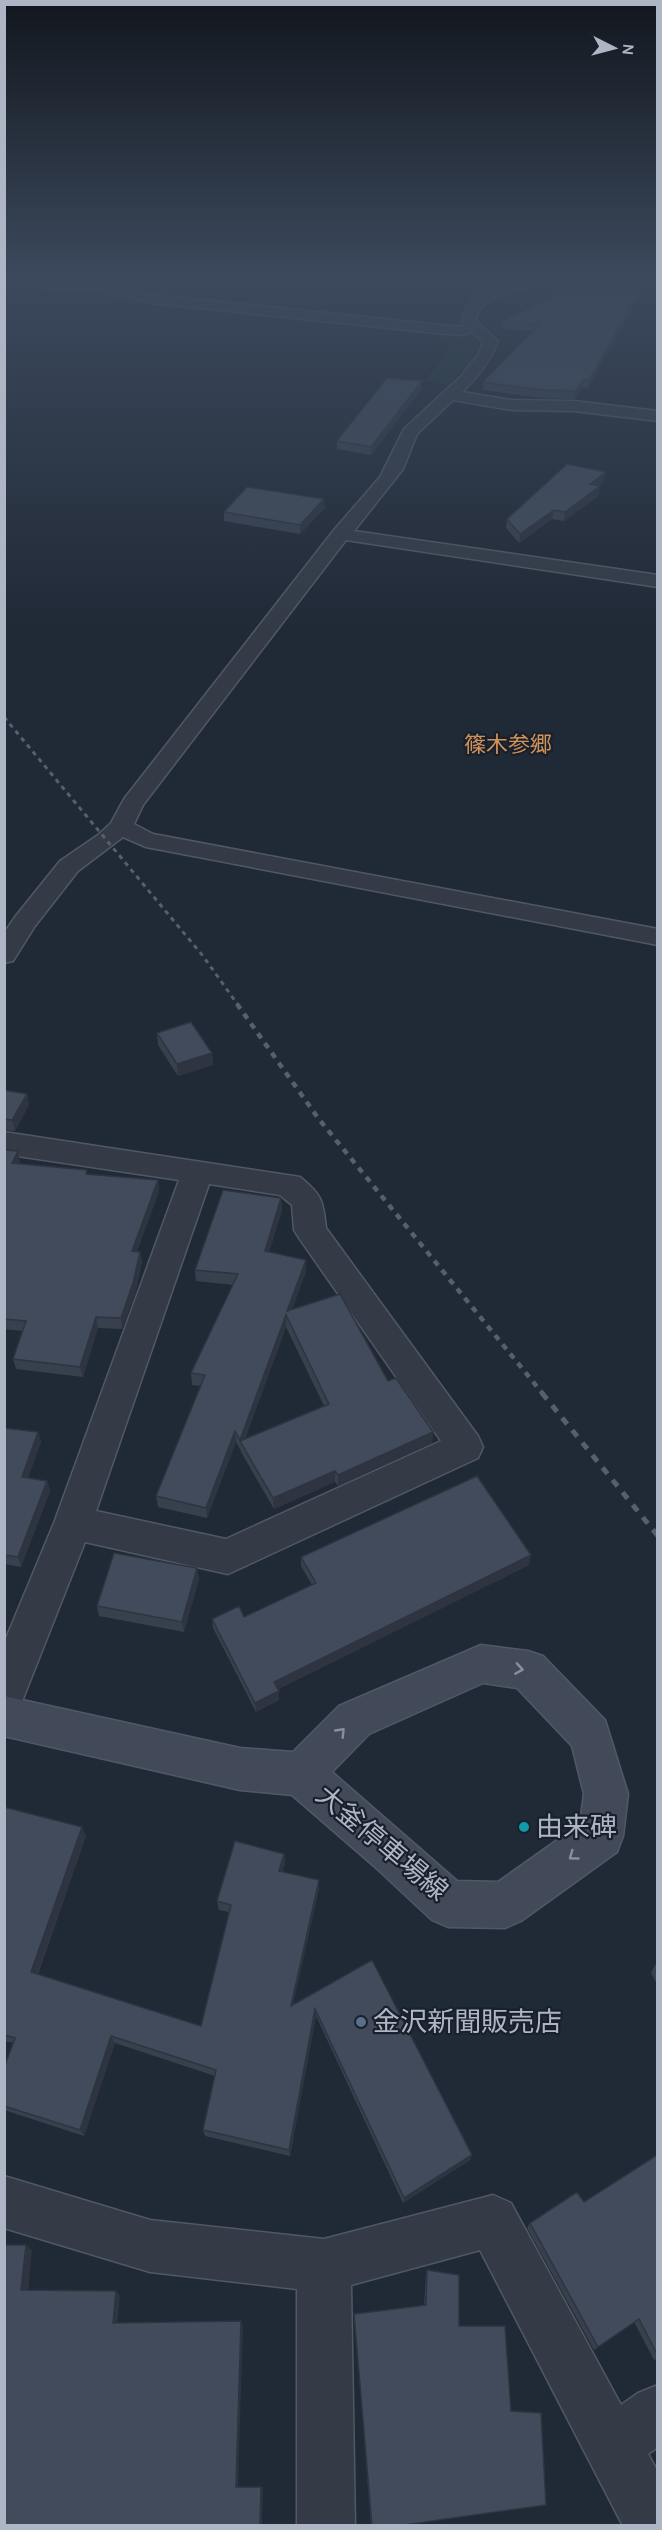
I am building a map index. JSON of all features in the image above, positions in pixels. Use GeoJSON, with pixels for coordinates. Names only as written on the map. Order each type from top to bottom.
{"type":"FeatureCollection","features":[{"type":"Feature","properties":{"kind":"main road","name":"大釜停車場線"},"geometry":{"type":"LineString","coordinates":[[4,1716],[240,1769],[301,1774],[390,1850],[448,1904],[505,1905],[601,1836],[606,1794],[590,1735],[528,1670],[481,1664],[354,1720],[301,1774]]}},
{"type":"Feature","properties":{"kind":"street"},"geometry":{"type":"LineString","coordinates":[[4,955],[24,923],[69,866],[107,840],[121,826],[132,804],[340,534],[394,469],[402,454],[404,440],[449,396]]}},
{"type":"Feature","properties":{"kind":"street"},"geometry":{"type":"LineString","coordinates":[[457,396],[512,405],[574,406],[657,416]]}},
{"type":"Feature","properties":{"kind":"street"},"geometry":{"type":"LineString","coordinates":[[340,534],[657,581]]}},
{"type":"Feature","properties":{"kind":"street"},"geometry":{"type":"LineString","coordinates":[[121,826],[146,840],[657,937]]}},
{"type":"Feature","properties":{"kind":"street"},"geometry":{"type":"LineString","coordinates":[[4,1143],[289,1185],[307,1200],[310,1230],[465,1448],[228,1557],[73,1523]]}},
{"type":"Feature","properties":{"kind":"street"},"geometry":{"type":"LineString","coordinates":[[4,1695],[73,1523],[198,1171]]}},
{"type":"Feature","properties":{"kind":"street"},"geometry":{"type":"LineString","coordinates":[[4,2202],[150,2246],[324,2266],[493,2222],[655,2526]]}},
{"type":"Feature","properties":{"kind":"street"},"geometry":{"type":"LineString","coordinates":[[324,2266],[326,2526]]}},
{"type":"Feature","properties":{"kind":"street"},"geometry":{"type":"LineString","coordinates":[[613,2445],[657,2413]]}},
{"type":"Feature","properties":{"kind":"building"},"geometry":{"type":"Polygon","coordinates":[[[373,396],[410,396],[371,447],[337,441],[373,396]]]}},
{"type":"Feature","properties":{"kind":"building"},"geometry":{"type":"Polygon","coordinates":[[[567,464],[606,472],[590,484],[600,486],[565,512],[554,510],[520,534],[507,519],[567,464]]]}},
{"type":"Feature","properties":{"kind":"building"},"geometry":{"type":"Polygon","coordinates":[[[247,487],[324,499],[300,525],[224,512],[247,487]]]}},
{"type":"Feature","properties":{"kind":"building"},"geometry":{"type":"Polygon","coordinates":[[[191,1022],[212,1053],[177,1064],[157,1033],[191,1022]]]}},
{"type":"Feature","properties":{"kind":"building"},"geometry":{"type":"Polygon","coordinates":[[[4,1090],[27,1094],[12,1120],[4,1119],[4,1090]]]}},
{"type":"Feature","properties":{"kind":"building"},"geometry":{"type":"Polygon","coordinates":[[[4,1150],[18,1151],[12,1163],[87,1170],[86,1174],[158,1180],[132,1251],[140,1252],[133,1283],[121,1318],[96,1317],[80,1367],[13,1359],[26,1321],[4,1319],[4,1150]]]}},
{"type":"Feature","properties":{"kind":"building"},"geometry":{"type":"Polygon","coordinates":[[[223,1190],[281,1198],[265,1251],[306,1260],[287,1311],[340,1294],[388,1381],[396,1378],[433,1432],[338,1475],[335,1471],[273,1498],[240,1441],[329,1404],[286,1315],[240,1440],[235,1431],[206,1508],[156,1496],[205,1375],[191,1373],[238,1274],[195,1270],[223,1190]]]}},
{"type":"Feature","properties":{"kind":"building"},"geometry":{"type":"Polygon","coordinates":[[[4,1428],[38,1432],[22,1477],[47,1481],[18,1557],[4,1555],[4,1428]]]}},
{"type":"Feature","properties":{"kind":"building"},"geometry":{"type":"Polygon","coordinates":[[[477,1476],[531,1555],[274,1682],[279,1691],[255,1703],[212,1619],[239,1606],[244,1617],[316,1583],[301,1557],[477,1476]]]}},
{"type":"Feature","properties":{"kind":"building"},"geometry":{"type":"Polygon","coordinates":[[[114,1553],[197,1568],[182,1622],[97,1606],[114,1553]]]}},
{"type":"Feature","properties":{"kind":"building"},"geometry":{"type":"Polygon","coordinates":[[[4,1807],[82,1827],[31,1972],[201,2026],[231,1905],[217,1901],[235,1841],[284,1854],[279,1871],[319,1880],[291,2006],[372,1960],[472,2155],[404,2198],[315,2009],[289,2150],[203,2130],[216,2070],[111,2036],[80,2130],[4,2106],[4,2068],[15,2038],[4,2035],[4,1807]]]}},
{"type":"Feature","properties":{"kind":"building"},"geometry":{"type":"Polygon","coordinates":[[[657,2155],[657,2354],[639,2319],[598,2347],[530,2223],[577,2192],[584,2202],[657,2155]]]}},
{"type":"Feature","properties":{"kind":"building"},"geometry":{"type":"Polygon","coordinates":[[[4,2245],[26,2245],[21,2290],[116,2291],[113,2323],[241,2321],[236,2487],[261,2487],[260,2526],[4,2526],[4,2245]]]}},
{"type":"Feature","properties":{"kind":"building"},"geometry":{"type":"Polygon","coordinates":[[[427,2270],[459,2275],[459,2326],[505,2326],[511,2411],[541,2413],[546,2505],[397,2526],[372,2526],[354,2314],[426,2305],[427,2270]]]}},
{"type":"Feature","properties":{"kind":"railway"},"geometry":{"type":"LineString","coordinates":[[4,717],[203,956],[238,1005]]}},
{"type":"Feature","properties":{"kind":"railway"},"geometry":{"type":"LineString","coordinates":[[237,1004],[318,1118],[543,1394]]}},
{"type":"Feature","properties":{"kind":"railway"},"geometry":{"type":"LineString","coordinates":[[542,1393],[658,1536]]}},
{"type":"Feature","properties":{"kind":"place","name":"由来碑"},"geometry":{"type":"Point","coordinates":[524,1827]}},
{"type":"Feature","properties":{"kind":"place","name":"金沢新聞販売店"},"geometry":{"type":"Point","coordinates":[361,2022]}},
{"type":"Feature","properties":{"kind":"district","name":"篠木参郷"},"geometry":{"type":"Point","coordinates":[508,745]}}]}
